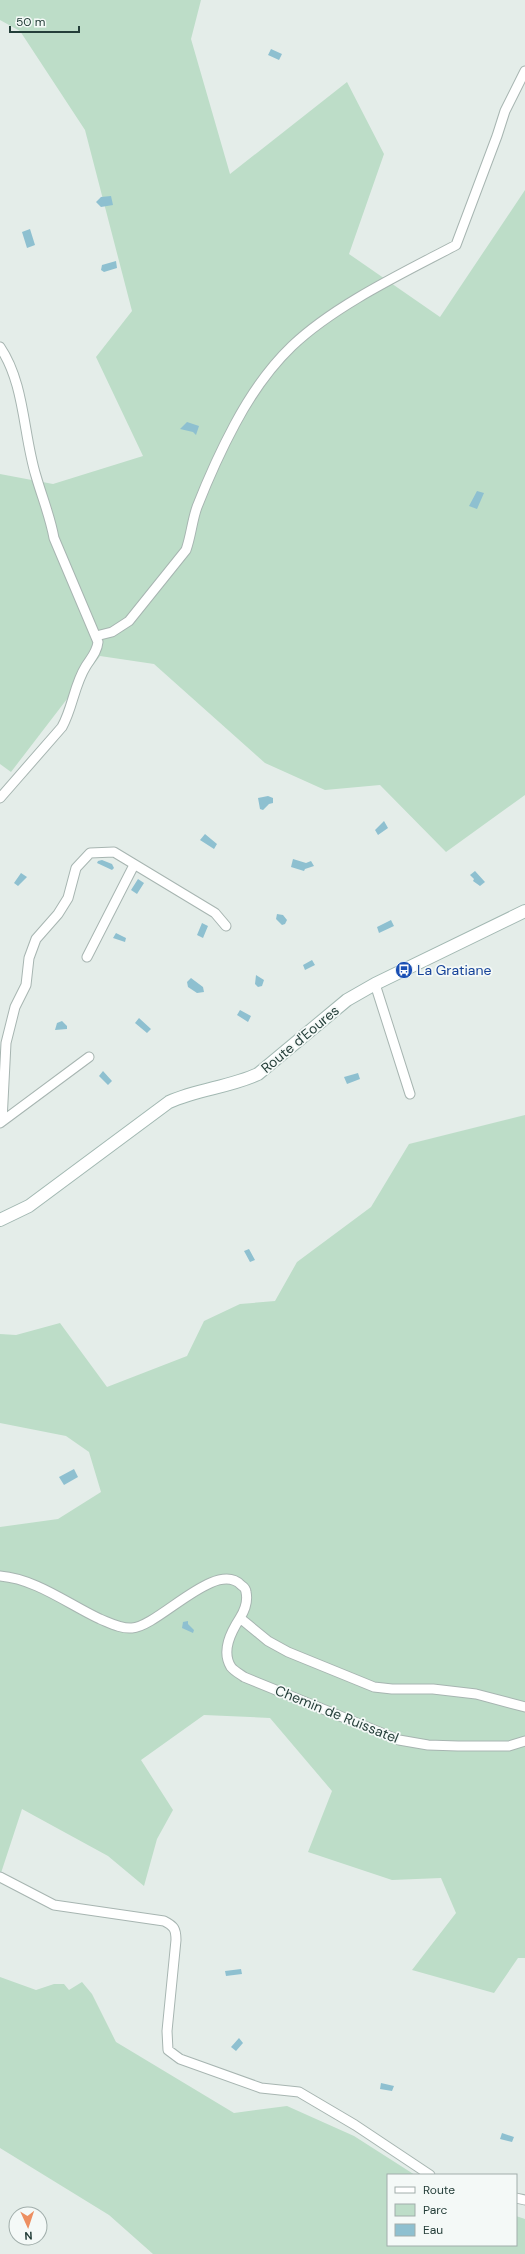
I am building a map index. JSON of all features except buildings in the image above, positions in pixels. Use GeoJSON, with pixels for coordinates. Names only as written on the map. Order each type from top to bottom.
{"type":"FeatureCollection","features":[{"type":"Feature","properties":{"kind":"street"},"geometry":{"type":"LineString","coordinates":[[96,636],[112,632],[130,621],[186,550],[197,507],[235,424],[267,373],[310,330],[346,305],[456,245],[505,111],[525,71]]}},
{"type":"Feature","properties":{"kind":"street"},"geometry":{"type":"LineString","coordinates":[[0,347],[12,366],[33,464],[51,522],[54,538],[98,642],[97,650],[78,681],[68,717],[0,798]]}},
{"type":"Feature","properties":{"kind":"street"},"geometry":{"type":"LineString","coordinates":[[1,1122],[6,1043],[16,1007],[26,985],[29,958],[36,939],[58,914],[68,898],[76,868],[90,853],[114,852],[215,913],[226,926]]}},
{"type":"Feature","properties":{"kind":"street"},"geometry":{"type":"LineString","coordinates":[[87,957],[134,865]]}},
{"type":"Feature","properties":{"kind":"street","name":"Route d'Eoures"},"geometry":{"type":"LineString","coordinates":[[0,1220],[29,1206],[169,1102],[190,1093],[243,1081],[258,1074],[347,1000],[375,984],[525,911]]}},
{"type":"Feature","properties":{"kind":"street"},"geometry":{"type":"LineString","coordinates":[[375,984],[410,1094]]}},
{"type":"Feature","properties":{"kind":"street"},"geometry":{"type":"LineString","coordinates":[[1,1122],[89,1058]]}},
{"type":"Feature","properties":{"kind":"street","name":"Chemin de Ruissatel"},"geometry":{"type":"LineString","coordinates":[[0,1576],[10,1577],[42,1589],[114,1625],[130,1629],[150,1622],[177,1602],[214,1581],[226,1579],[238,1581],[246,1590],[247,1598],[240,1618],[227,1642],[232,1667],[244,1677],[399,1740],[428,1745],[458,1746],[509,1746],[525,1741]]}},
{"type":"Feature","properties":{"kind":"street"},"geometry":{"type":"LineString","coordinates":[[240,1618],[268,1641],[288,1652],[374,1686],[392,1689],[433,1689],[476,1694],[525,1707]]}},
{"type":"Feature","properties":{"kind":"street"},"geometry":{"type":"LineString","coordinates":[[0,1877],[54,1905],[164,1922],[173,1926],[176,1929],[176,1948],[167,2031],[168,2050],[180,2058],[260,2088],[299,2092],[355,2125],[428,2174]]}},
{"type":"Feature","properties":{"kind":"green space"},"geometry":{"type":"Polygon","coordinates":[[[0,0],[201,0],[191,39],[230,174],[347,82],[384,154],[349,254],[440,317],[525,190],[525,795],[446,852],[380,785],[325,790],[265,763],[154,664],[100,656],[11,772],[0,764],[0,474],[53,484],[143,456],[96,357],[132,311],[85,130],[20,31],[0,20],[0,0]]]}},
{"type":"Feature","properties":{"kind":"green space"},"geometry":{"type":"Polygon","coordinates":[[[525,1115],[525,1958],[518,1958],[494,1993],[412,1970],[456,1913],[441,1878],[392,1880],[308,1852],[332,1791],[270,1718],[204,1715],[141,1760],[173,1810],[157,1839],[144,1886],[108,1856],[22,1809],[0,1876],[0,1527],[58,1519],[101,1492],[89,1452],[66,1436],[0,1423],[0,1334],[16,1335],[60,1323],[107,1387],[187,1356],[204,1321],[240,1304],[275,1301],[297,1262],[371,1207],[409,1144],[525,1115]]]}},
{"type":"Feature","properties":{"kind":"green space"},"geometry":{"type":"Polygon","coordinates":[[[0,1977],[36,1990],[54,1984],[64,1984],[69,1990],[82,1982],[92,1994],[116,2042],[234,2113],[287,2106],[354,2136],[413,2174],[387,2174],[387,2246],[517,2246],[517,2216],[525,2219],[525,2254],[153,2254],[109,2215],[0,2148],[0,1977]]]}},
{"type":"Feature","properties":{"kind":"water"},"geometry":{"type":"Polygon","coordinates":[[[271,49],[282,54],[279,60],[268,55],[271,49]]]}},
{"type":"Feature","properties":{"kind":"water"},"geometry":{"type":"Polygon","coordinates":[[[111,196],[113,205],[101,207],[96,202],[101,197],[111,196]]]}},
{"type":"Feature","properties":{"kind":"water"},"geometry":{"type":"Polygon","coordinates":[[[30,229],[35,245],[27,248],[22,232],[30,229]]]}},
{"type":"Feature","properties":{"kind":"water"},"geometry":{"type":"Polygon","coordinates":[[[116,261],[117,268],[104,272],[101,270],[102,265],[116,261]]]}},
{"type":"Feature","properties":{"kind":"water"},"geometry":{"type":"Polygon","coordinates":[[[187,422],[199,426],[196,435],[193,432],[180,429],[187,422]]]}},
{"type":"Feature","properties":{"kind":"water"},"geometry":{"type":"Polygon","coordinates":[[[477,491],[484,493],[477,509],[469,506],[477,491]]]}},
{"type":"Feature","properties":{"kind":"water"},"geometry":{"type":"Polygon","coordinates":[[[268,796],[273,798],[273,803],[269,804],[263,810],[260,809],[258,798],[268,796]]]}},
{"type":"Feature","properties":{"kind":"water"},"geometry":{"type":"Polygon","coordinates":[[[384,821],[388,828],[378,835],[375,830],[384,821]]]}},
{"type":"Feature","properties":{"kind":"water"},"geometry":{"type":"Polygon","coordinates":[[[205,834],[217,844],[214,849],[200,840],[205,834]]]}},
{"type":"Feature","properties":{"kind":"water"},"geometry":{"type":"Polygon","coordinates":[[[293,859],[306,863],[311,861],[314,866],[305,869],[304,871],[291,867],[293,859]]]}},
{"type":"Feature","properties":{"kind":"water"},"geometry":{"type":"Polygon","coordinates":[[[102,860],[112,864],[114,868],[112,870],[97,863],[98,861],[102,860]]]}},
{"type":"Feature","properties":{"kind":"water"},"geometry":{"type":"Polygon","coordinates":[[[475,871],[485,882],[480,886],[473,881],[474,879],[470,875],[475,871]]]}},
{"type":"Feature","properties":{"kind":"water"},"geometry":{"type":"Polygon","coordinates":[[[21,873],[27,877],[18,886],[14,883],[21,873]]]}},
{"type":"Feature","properties":{"kind":"water"},"geometry":{"type":"Polygon","coordinates":[[[138,879],[144,883],[137,894],[131,890],[138,879]]]}},
{"type":"Feature","properties":{"kind":"water"},"geometry":{"type":"Polygon","coordinates":[[[277,914],[283,915],[287,920],[285,924],[282,925],[276,919],[277,914]]]}},
{"type":"Feature","properties":{"kind":"water"},"geometry":{"type":"Polygon","coordinates":[[[391,920],[394,926],[379,933],[377,927],[391,920]]]}},
{"type":"Feature","properties":{"kind":"water"},"geometry":{"type":"Polygon","coordinates":[[[202,923],[208,926],[203,938],[197,935],[202,923]]]}},
{"type":"Feature","properties":{"kind":"water"},"geometry":{"type":"Polygon","coordinates":[[[116,933],[126,938],[125,942],[113,938],[116,933]]]}},
{"type":"Feature","properties":{"kind":"water"},"geometry":{"type":"Polygon","coordinates":[[[312,960],[315,965],[305,970],[303,965],[312,960]]]}},
{"type":"Feature","properties":{"kind":"water"},"geometry":{"type":"Polygon","coordinates":[[[256,975],[264,980],[262,986],[258,987],[255,984],[256,975]]]}},
{"type":"Feature","properties":{"kind":"water"},"geometry":{"type":"Polygon","coordinates":[[[191,978],[203,987],[204,992],[197,993],[188,987],[187,982],[191,978]]]}},
{"type":"Feature","properties":{"kind":"water"},"geometry":{"type":"Polygon","coordinates":[[[240,1010],[251,1016],[248,1022],[237,1015],[240,1010]]]}},
{"type":"Feature","properties":{"kind":"water"},"geometry":{"type":"Polygon","coordinates":[[[139,1018],[151,1029],[147,1033],[135,1023],[139,1018]]]}},
{"type":"Feature","properties":{"kind":"water"},"geometry":{"type":"Polygon","coordinates":[[[62,1021],[67,1026],[67,1029],[55,1030],[57,1023],[62,1021]]]}},
{"type":"Feature","properties":{"kind":"water"},"geometry":{"type":"Polygon","coordinates":[[[103,1071],[112,1081],[108,1085],[99,1076],[103,1071]]]}},
{"type":"Feature","properties":{"kind":"water"},"geometry":{"type":"Polygon","coordinates":[[[358,1073],[360,1079],[347,1084],[344,1077],[358,1073]]]}},
{"type":"Feature","properties":{"kind":"water"},"geometry":{"type":"Polygon","coordinates":[[[249,1249],[255,1260],[250,1262],[244,1251],[249,1249]]]}},
{"type":"Feature","properties":{"kind":"water"},"geometry":{"type":"Polygon","coordinates":[[[74,1469],[78,1477],[64,1485],[59,1477],[74,1469]]]}},
{"type":"Feature","properties":{"kind":"water"},"geometry":{"type":"Polygon","coordinates":[[[188,1621],[188,1624],[194,1630],[193,1633],[182,1628],[183,1622],[188,1621]]]}},
{"type":"Feature","properties":{"kind":"water"},"geometry":{"type":"Polygon","coordinates":[[[241,1969],[242,1974],[226,1976],[225,1971],[241,1969]]]}},
{"type":"Feature","properties":{"kind":"water"},"geometry":{"type":"Polygon","coordinates":[[[239,2038],[243,2043],[236,2051],[231,2047],[239,2038]]]}},
{"type":"Feature","properties":{"kind":"water"},"geometry":{"type":"Polygon","coordinates":[[[381,2083],[394,2086],[392,2091],[380,2089],[381,2083]]]}},
{"type":"Feature","properties":{"kind":"water"},"geometry":{"type":"Polygon","coordinates":[[[502,2133],[514,2137],[512,2142],[500,2139],[502,2133]]]}},
{"type":"Feature","properties":{"kind":"place","name":"La Gratiane"},"geometry":{"type":"Point","coordinates":[404,970]}}]}
